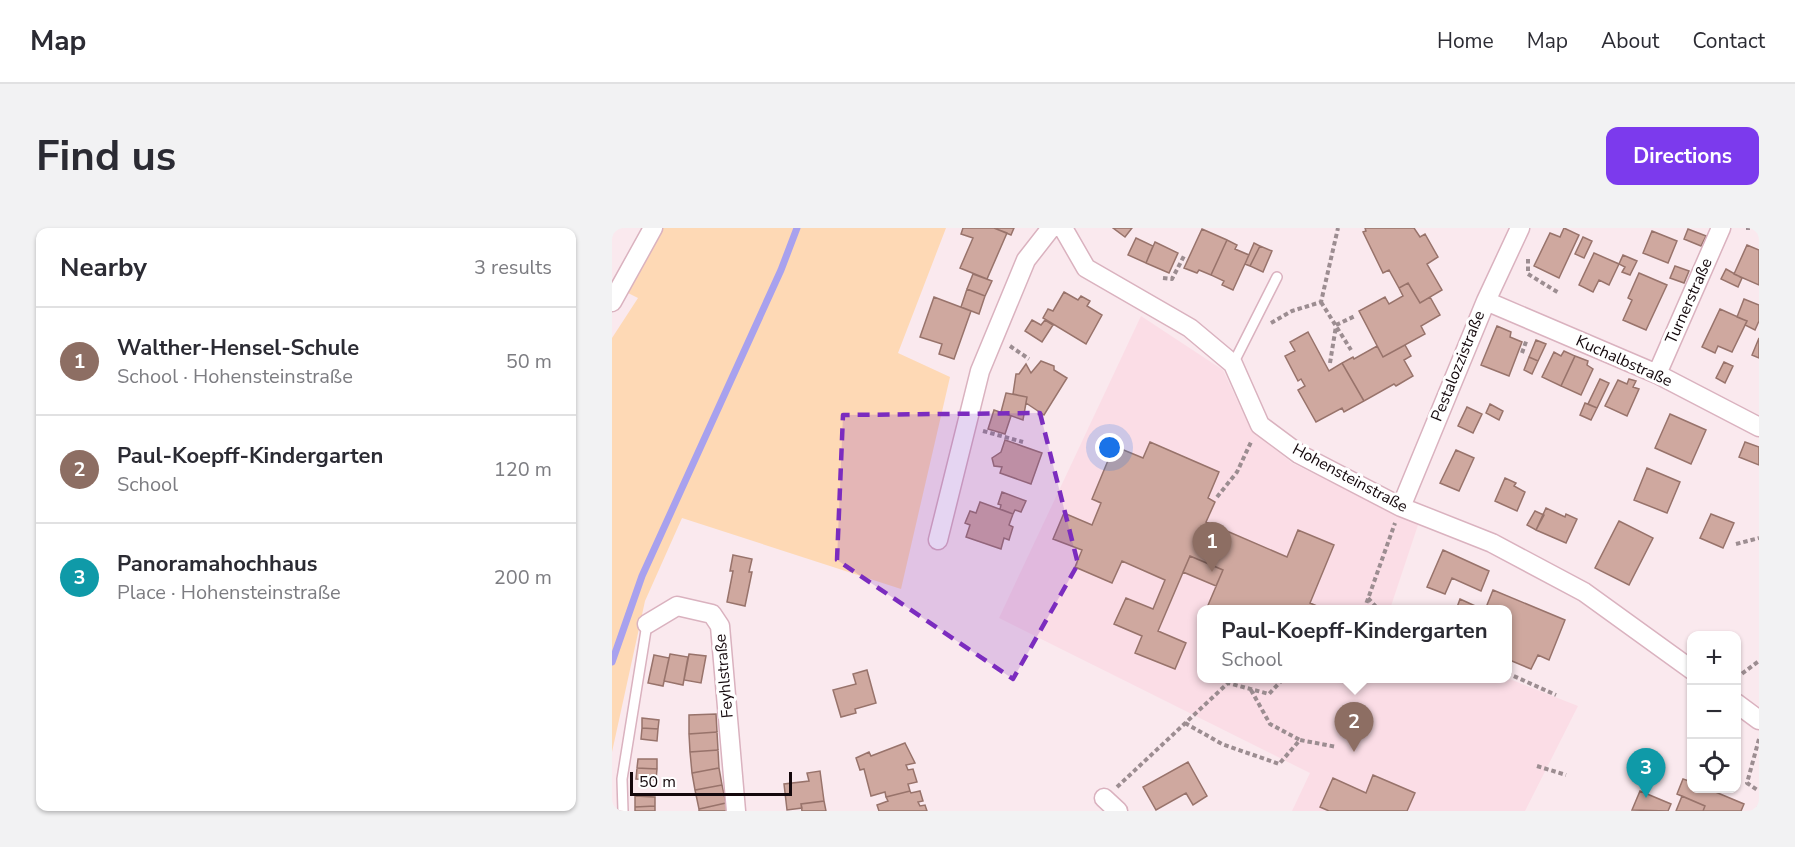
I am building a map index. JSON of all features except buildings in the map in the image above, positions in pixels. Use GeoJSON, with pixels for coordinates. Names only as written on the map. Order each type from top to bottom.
{"type":"FeatureCollection","features":[{"type":"Feature","properties":{"kind":"street"},"geometry":{"type":"LineString","coordinates":[[612,302],[653,228]]}},
{"type":"Feature","properties":{"kind":"street"},"geometry":{"type":"LineString","coordinates":[[938,540],[980,371],[1026,260],[1051,228]]}},
{"type":"Feature","properties":{"kind":"street","name":"Hohensteinstraße"},"geometry":{"type":"LineString","coordinates":[[1064,228],[1086,268],[1190,328],[1233,364],[1260,425],[1299,454],[1401,507],[1492,543],[1584,592],[1687,666]]}},
{"type":"Feature","properties":{"kind":"street","name":"Turnerstraße"},"geometry":{"type":"LineString","coordinates":[[1657,374],[1721,228]]}},
{"type":"Feature","properties":{"kind":"street","name":"Pestalozzistraße"},"geometry":{"type":"LineString","coordinates":[[1401,507],[1513,235]]}},
{"type":"Feature","properties":{"kind":"street","name":"Kuchalbstraße"},"geometry":{"type":"LineString","coordinates":[[1485,301],[1657,374],[1759,427]]}},
{"type":"Feature","properties":{"kind":"street","name":"Feyhlstraße"},"geometry":{"type":"LineString","coordinates":[[647,624],[677,606],[712,614],[720,626],[736,811]]}},
{"type":"Feature","properties":{"kind":"street"},"geometry":{"type":"LineString","coordinates":[[1741,706],[1759,720]]}},
{"type":"Feature","properties":{"kind":"street"},"geometry":{"type":"LineString","coordinates":[[1104,798],[1118,811]]}},
{"type":"Feature","properties":{"kind":"lane"},"geometry":{"type":"LineString","coordinates":[[1233,364],[1277,277]]}},
{"type":"Feature","properties":{"kind":"lane"},"geometry":{"type":"LineString","coordinates":[[623,811],[622,779],[647,624]]}},
{"type":"Feature","properties":{"kind":"path"},"geometry":{"type":"LineString","coordinates":[[1338,228],[1321,302],[1351,350]]}},
{"type":"Feature","properties":{"kind":"path"},"geometry":{"type":"LineString","coordinates":[[1513,235],[1528,256],[1528,274],[1559,293]]}},
{"type":"Feature","properties":{"kind":"path"},"geometry":{"type":"LineString","coordinates":[[1163,278],[1172,279],[1184,256]]}},
{"type":"Feature","properties":{"kind":"path"},"geometry":{"type":"LineString","coordinates":[[1292,311],[1321,302]]}},
{"type":"Feature","properties":{"kind":"path"},"geometry":{"type":"LineString","coordinates":[[1336,325],[1355,316]]}},
{"type":"Feature","properties":{"kind":"path"},"geometry":{"type":"LineString","coordinates":[[1330,363],[1336,325]]}},
{"type":"Feature","properties":{"kind":"path"},"geometry":{"type":"LineString","coordinates":[[967,424],[978,430],[1023,441]]}},
{"type":"Feature","properties":{"kind":"path"},"geometry":{"type":"LineString","coordinates":[[1217,496],[1237,472],[1260,425]]}},
{"type":"Feature","properties":{"kind":"path"},"geometry":{"type":"LineString","coordinates":[[1365,605],[1401,507]]}},
{"type":"Feature","properties":{"kind":"path"},"geometry":{"type":"LineString","coordinates":[[1736,544],[1759,538]]}},
{"type":"Feature","properties":{"kind":"path"},"geometry":{"type":"LineString","coordinates":[[1368,598],[1375,605]]}},
{"type":"Feature","properties":{"kind":"path"},"geometry":{"type":"LineString","coordinates":[[1741,675],[1759,661]]}},
{"type":"Feature","properties":{"kind":"path"},"geometry":{"type":"LineString","coordinates":[[1512,675],[1556,695]]}},
{"type":"Feature","properties":{"kind":"path"},"geometry":{"type":"LineString","coordinates":[[1104,798],[1228,683],[1269,694],[1279,683]]}},
{"type":"Feature","properties":{"kind":"path"},"geometry":{"type":"LineString","coordinates":[[1251,690],[1270,724],[1300,740],[1337,747]]}},
{"type":"Feature","properties":{"kind":"path"},"geometry":{"type":"LineString","coordinates":[[1185,723],[1222,744],[1279,764],[1300,740]]}},
{"type":"Feature","properties":{"kind":"path"},"geometry":{"type":"LineString","coordinates":[[1759,739],[1746,783],[1759,791]]}},
{"type":"Feature","properties":{"kind":"path"},"geometry":{"type":"LineString","coordinates":[[1537,766],[1566,776]]}},
{"type":"Feature","properties":{"kind":"path"},"geometry":{"type":"LineString","coordinates":[[1757,811],[1759,807]]}},
{"type":"Feature","properties":{"kind":"highlighted area"},"geometry":{"type":"Polygon","coordinates":[[[1040,413],[1078,564],[1013,679],[837,560],[843,415],[1040,413]]]}},
{"type":"Feature","properties":{"kind":"shaded area"},"geometry":{"type":"Polygon","coordinates":[[[659,228],[946,228],[898,353],[950,377],[901,589],[682,518],[645,601],[612,752],[612,338],[638,298],[624,291],[659,228]]]}},
{"type":"Feature","properties":{"kind":"shaded area"},"geometry":{"type":"Polygon","coordinates":[[[1141,316],[1223,370],[1251,430],[1292,463],[1418,525],[1391,605],[1197,605],[1197,683],[1512,683],[1512,680],[1578,706],[1525,811],[1292,811],[1310,773],[999,618],[1141,316]]]}},
{"type":"Feature","properties":{"kind":"waterway"},"geometry":{"type":"LineString","coordinates":[[612,662],[642,576],[781,270],[797,228]]}},
{"type":"Feature","properties":{"kind":"place","name":"Walther-Hensel-Schule"},"geometry":{"type":"Point","coordinates":[1212,572]}},
{"type":"Feature","properties":{"kind":"place","name":"Paul-Koepff-Kindergarten"},"geometry":{"type":"Point","coordinates":[1354,752]}},
{"type":"Feature","properties":{"kind":"place","name":"Panoramahochhaus"},"geometry":{"type":"Point","coordinates":[1646,798]}}]}
